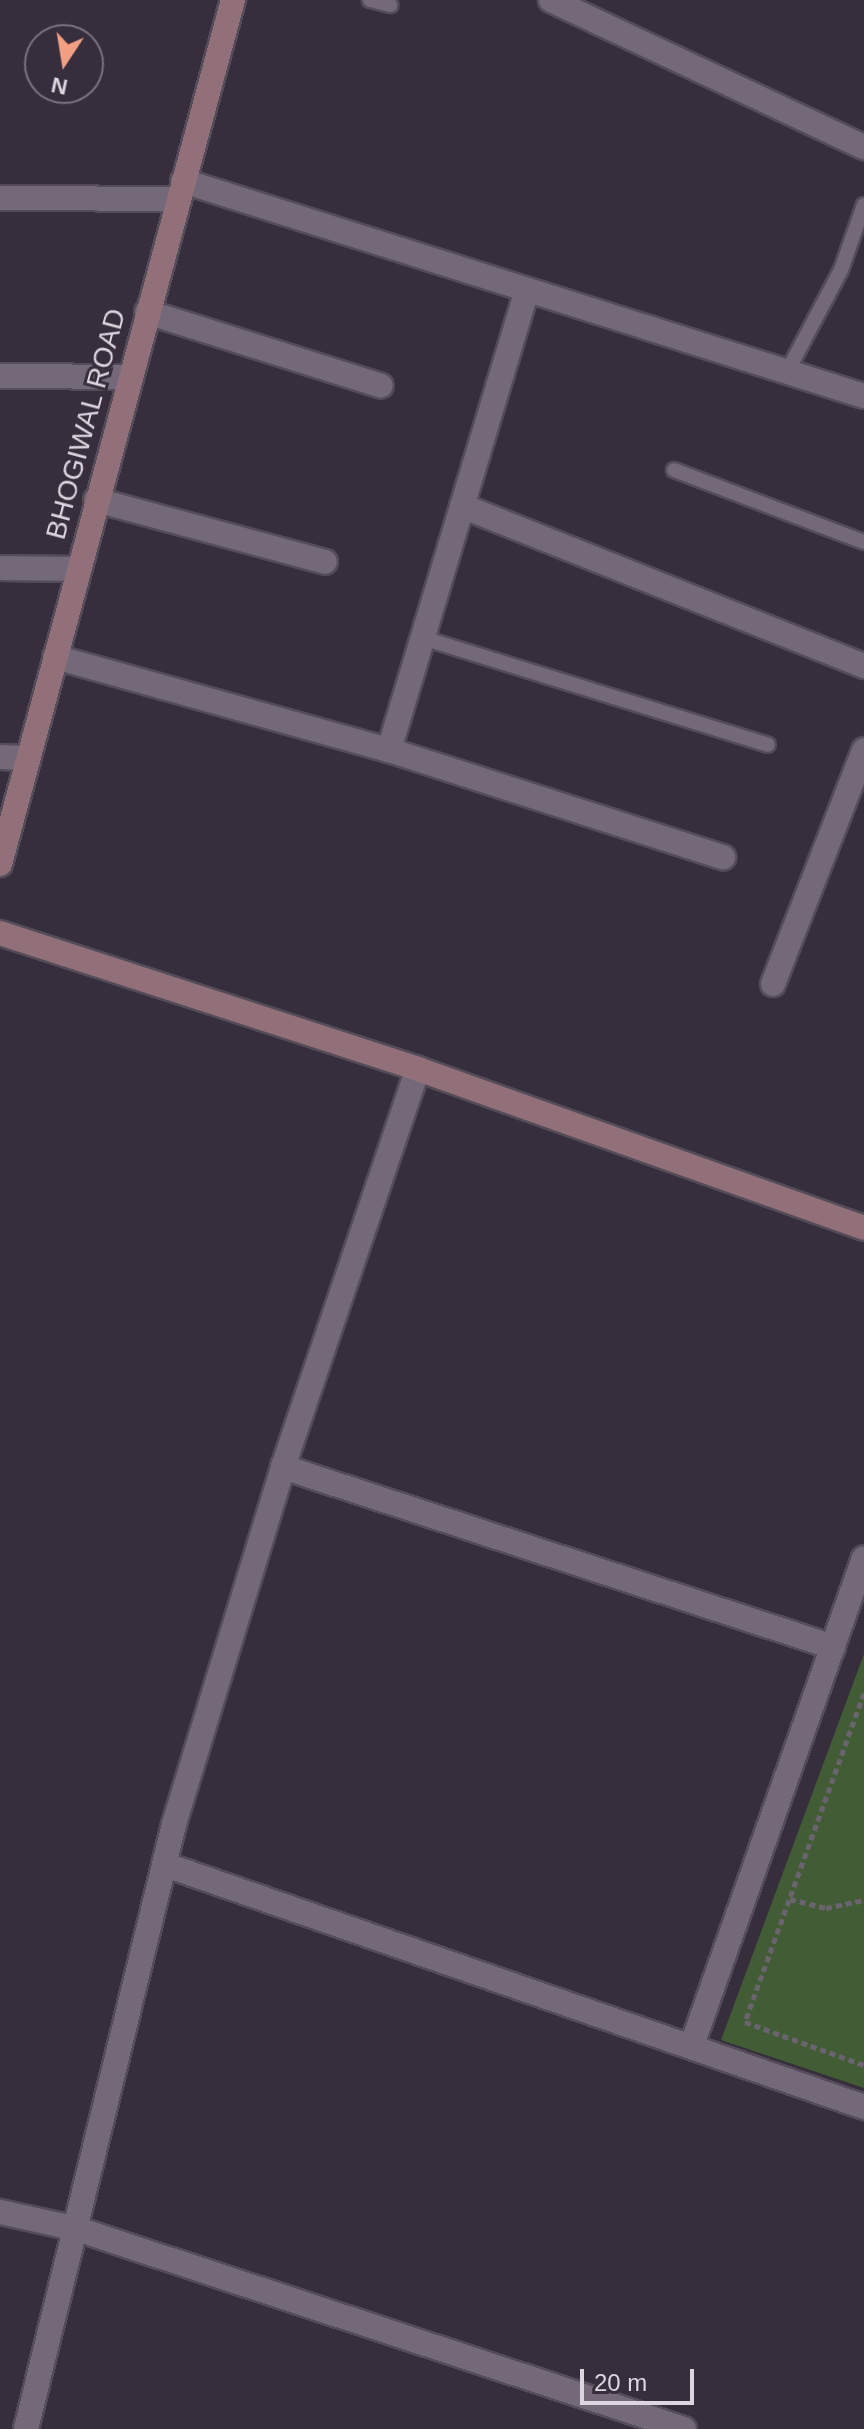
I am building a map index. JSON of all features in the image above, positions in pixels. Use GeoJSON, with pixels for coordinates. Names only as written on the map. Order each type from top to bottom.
{"type":"FeatureCollection","features":[{"type":"Feature","properties":{"kind":"street","name":"BHOGIWAL ROAD"},"geometry":{"type":"LineString","coordinates":[[0,864],[233,0]]}},
{"type":"Feature","properties":{"kind":"street"},"geometry":{"type":"LineString","coordinates":[[551,0],[863,142]]}},
{"type":"Feature","properties":{"kind":"street"},"geometry":{"type":"LineString","coordinates":[[0,198],[180,190],[527,290],[864,396]]}},
{"type":"Feature","properties":{"kind":"street"},"geometry":{"type":"LineString","coordinates":[[389,750],[527,290]]}},
{"type":"Feature","properties":{"kind":"street"},"geometry":{"type":"LineString","coordinates":[[147,312],[381,386]]}},
{"type":"Feature","properties":{"kind":"street"},"geometry":{"type":"LineString","coordinates":[[0,376],[130,377]]}},
{"type":"Feature","properties":{"kind":"street"},"geometry":{"type":"LineString","coordinates":[[96,500],[325,562]]}},
{"type":"Feature","properties":{"kind":"street"},"geometry":{"type":"LineString","coordinates":[[462,506],[864,666]]}},
{"type":"Feature","properties":{"kind":"street"},"geometry":{"type":"LineString","coordinates":[[0,568],[78,569]]}},
{"type":"Feature","properties":{"kind":"street"},"geometry":{"type":"LineString","coordinates":[[55,657],[389,750],[723,857]]}},
{"type":"Feature","properties":{"kind":"street"},"geometry":{"type":"LineString","coordinates":[[773,984],[864,750]]}},
{"type":"Feature","properties":{"kind":"street"},"geometry":{"type":"LineString","coordinates":[[0,757],[28,758]]}},
{"type":"Feature","properties":{"kind":"street"},"geometry":{"type":"LineString","coordinates":[[0,933],[418,1069],[864,1228]]}},
{"type":"Feature","properties":{"kind":"street"},"geometry":{"type":"LineString","coordinates":[[26,2429],[166,1865],[283,1467],[418,1069]]}},
{"type":"Feature","properties":{"kind":"street"},"geometry":{"type":"LineString","coordinates":[[283,1467],[833,1647]]}},
{"type":"Feature","properties":{"kind":"street"},"geometry":{"type":"LineString","coordinates":[[692,2045],[864,1558]]}},
{"type":"Feature","properties":{"kind":"street"},"geometry":{"type":"LineString","coordinates":[[166,1865],[864,2107]]}},
{"type":"Feature","properties":{"kind":"street"},"geometry":{"type":"LineString","coordinates":[[0,2212],[77,2229],[684,2429]]}},
{"type":"Feature","properties":{"kind":"lane"},"geometry":{"type":"LineString","coordinates":[[370,0],[390,5]]}},
{"type":"Feature","properties":{"kind":"lane"},"geometry":{"type":"LineString","coordinates":[[787,372],[841,270],[864,205]]}},
{"type":"Feature","properties":{"kind":"lane"},"geometry":{"type":"LineString","coordinates":[[674,470],[864,542]]}},
{"type":"Feature","properties":{"kind":"lane"},"geometry":{"type":"LineString","coordinates":[[423,638],[768,745]]}},
{"type":"Feature","properties":{"kind":"path"},"geometry":{"type":"LineString","coordinates":[[864,1693],[745,2022],[864,2065]]}},
{"type":"Feature","properties":{"kind":"path"},"geometry":{"type":"LineString","coordinates":[[790,1899],[826,1908],[864,1900]]}},
{"type":"Feature","properties":{"kind":"green space"},"geometry":{"type":"Polygon","coordinates":[[[864,1654],[864,2088],[721,2040],[864,1654]]]}}]}
